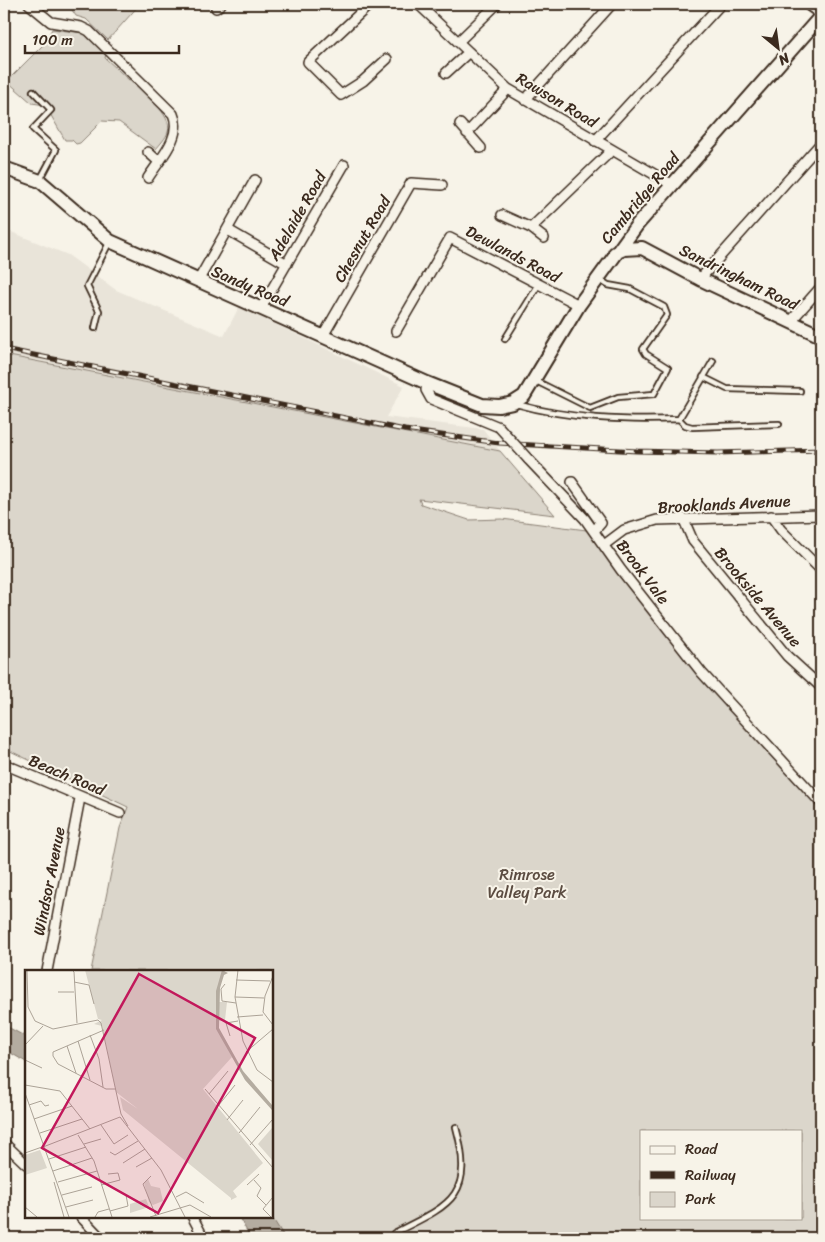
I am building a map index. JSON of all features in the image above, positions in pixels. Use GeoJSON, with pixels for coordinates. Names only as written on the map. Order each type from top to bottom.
{"type":"FeatureCollection","features":[{"type":"Feature","properties":{"kind":"highway"},"geometry":{"type":"LineString","coordinates":[[811,4],[821,10]]}},
{"type":"Feature","properties":{"kind":"highway"},"geometry":{"type":"LineString","coordinates":[[817,4],[821,10]]}},
{"type":"Feature","properties":{"kind":"main road","name":"Cambridge Road"},"geometry":{"type":"LineString","coordinates":[[513,403],[524,396],[579,305],[614,254],[637,225],[671,184],[821,16]]}},
{"type":"Feature","properties":{"kind":"main road","name":"Sandy Road"},"geometry":{"type":"LineString","coordinates":[[4,168],[40,181],[110,241],[198,282],[261,308],[426,383],[482,404],[499,406],[513,403]]}},
{"type":"Feature","properties":{"kind":"main road"},"geometry":{"type":"LineString","coordinates":[[614,254],[624,249],[642,248],[636,235],[637,225]]}},
{"type":"Feature","properties":{"kind":"main road","name":"Sandringham Road"},"geometry":{"type":"LineString","coordinates":[[642,248],[700,279],[821,336]]}},
{"type":"Feature","properties":{"kind":"street"},"geometry":{"type":"LineString","coordinates":[[29,4],[51,22],[87,29],[170,109],[175,118],[176,130],[148,178]]}},
{"type":"Feature","properties":{"kind":"street"},"geometry":{"type":"LineString","coordinates":[[370,4],[308,62],[341,95],[363,81],[387,58]]}},
{"type":"Feature","properties":{"kind":"street","name":"Rawson Road"},"geometry":{"type":"LineString","coordinates":[[418,4],[508,89],[671,184]]}},
{"type":"Feature","properties":{"kind":"street"},"geometry":{"type":"LineString","coordinates":[[458,42],[497,4]]}},
{"type":"Feature","properties":{"kind":"street"},"geometry":{"type":"LineString","coordinates":[[525,100],[612,4]]}},
{"type":"Feature","properties":{"kind":"street"},"geometry":{"type":"LineString","coordinates":[[595,140],[721,4]]}},
{"type":"Feature","properties":{"kind":"street"},"geometry":{"type":"LineString","coordinates":[[446,73],[469,52]]}},
{"type":"Feature","properties":{"kind":"street"},"geometry":{"type":"LineString","coordinates":[[468,133],[508,89]]}},
{"type":"Feature","properties":{"kind":"street"},"geometry":{"type":"LineString","coordinates":[[460,124],[481,148]]}},
{"type":"Feature","properties":{"kind":"street"},"geometry":{"type":"LineString","coordinates":[[700,279],[821,142]]}},
{"type":"Feature","properties":{"kind":"street"},"geometry":{"type":"LineString","coordinates":[[531,228],[612,150]]}},
{"type":"Feature","properties":{"kind":"street"},"geometry":{"type":"LineString","coordinates":[[148,152],[158,161]]}},
{"type":"Feature","properties":{"kind":"street","name":"Adelaide Road"},"geometry":{"type":"LineString","coordinates":[[261,308],[344,165]]}},
{"type":"Feature","properties":{"kind":"street"},"geometry":{"type":"LineString","coordinates":[[198,282],[255,180]]}},
{"type":"Feature","properties":{"kind":"street","name":"Chesnut Road"},"geometry":{"type":"LineString","coordinates":[[323,336],[411,183],[442,185]]}},
{"type":"Feature","properties":{"kind":"street"},"geometry":{"type":"LineString","coordinates":[[502,215],[531,228],[544,238]]}},
{"type":"Feature","properties":{"kind":"street"},"geometry":{"type":"LineString","coordinates":[[228,230],[287,264]]}},
{"type":"Feature","properties":{"kind":"street","name":"Dewlands Road"},"geometry":{"type":"LineString","coordinates":[[396,331],[450,238],[579,305]]}},
{"type":"Feature","properties":{"kind":"street"},"geometry":{"type":"LineString","coordinates":[[791,321],[821,287]]}},
{"type":"Feature","properties":{"kind":"street","name":"Brook Vale"},"geometry":{"type":"LineString","coordinates":[[426,383],[426,390],[431,399],[499,427],[585,519],[702,672],[821,803]]}},
{"type":"Feature","properties":{"kind":"street"},"geometry":{"type":"LineString","coordinates":[[572,482],[601,523],[594,531]]}},
{"type":"Feature","properties":{"kind":"street","name":"Brooklands Avenue"},"geometry":{"type":"LineString","coordinates":[[604,545],[624,530],[657,520],[821,514]]}},
{"type":"Feature","properties":{"kind":"street"},"geometry":{"type":"LineString","coordinates":[[771,516],[821,570]]}},
{"type":"Feature","properties":{"kind":"street","name":"Brookside Avenue"},"geometry":{"type":"LineString","coordinates":[[683,518],[693,541],[787,656],[821,687]]}},
{"type":"Feature","properties":{"kind":"street","name":"Beach Road"},"geometry":{"type":"LineString","coordinates":[[4,764],[80,798],[120,813]]}},
{"type":"Feature","properties":{"kind":"street","name":"Windsor Avenue"},"geometry":{"type":"LineString","coordinates":[[47,970],[80,798]]}},
{"type":"Feature","properties":{"kind":"street"},"geometry":{"type":"LineString","coordinates":[[4,1144],[25,1163]]}},
{"type":"Feature","properties":{"kind":"street"},"geometry":{"type":"LineString","coordinates":[[81,1217],[101,1238]]}},
{"type":"Feature","properties":{"kind":"street"},"geometry":{"type":"LineString","coordinates":[[193,1217],[200,1231],[201,1238]]}},
{"type":"Feature","properties":{"kind":"lane"},"geometry":{"type":"LineString","coordinates":[[33,91],[51,110],[33,129],[56,150],[40,181]]}},
{"type":"Feature","properties":{"kind":"lane"},"geometry":{"type":"LineString","coordinates":[[95,328],[99,311],[86,286],[110,241]]}},
{"type":"Feature","properties":{"kind":"lane"},"geometry":{"type":"LineString","coordinates":[[534,380],[590,408],[618,396],[654,394],[668,368],[646,354],[643,349],[667,315],[666,310],[664,307],[630,289],[608,285],[597,278]]}},
{"type":"Feature","properties":{"kind":"lane"},"geometry":{"type":"LineString","coordinates":[[505,339],[538,284]]}},
{"type":"Feature","properties":{"kind":"lane"},"geometry":{"type":"LineString","coordinates":[[679,419],[713,361]]}},
{"type":"Feature","properties":{"kind":"lane"},"geometry":{"type":"LineString","coordinates":[[703,377],[727,389],[800,391]]}},
{"type":"Feature","properties":{"kind":"lane"},"geometry":{"type":"LineString","coordinates":[[513,403],[545,412],[574,416],[679,419],[685,425],[692,427],[779,424]]}},
{"type":"Feature","properties":{"kind":"lane"},"geometry":{"type":"LineString","coordinates":[[396,1238],[394,1233],[444,1207],[455,1193],[462,1175],[463,1163],[456,1127]]}},
{"type":"Feature","properties":{"kind":"shaded area"},"geometry":{"type":"Polygon","coordinates":[[[4,229],[68,255],[116,290],[224,336],[239,307],[404,386],[386,417],[483,429],[500,451],[4,355],[4,229]]]}},
{"type":"Feature","properties":{"kind":"shaded area"},"geometry":{"type":"Polygon","coordinates":[[[4,1025],[25,1036],[25,1061],[4,1049],[4,1025]]]}},
{"type":"Feature","properties":{"kind":"shaded area"},"geometry":{"type":"Polygon","coordinates":[[[239,1217],[272,1217],[285,1238],[251,1238],[239,1217]]]}},
{"type":"Feature","properties":{"kind":"green space"},"geometry":{"type":"Polygon","coordinates":[[[68,4],[140,4],[108,40],[86,19],[76,16],[68,4]]]}},
{"type":"Feature","properties":{"kind":"green space"},"geometry":{"type":"Polygon","coordinates":[[[52,29],[83,33],[106,54],[105,58],[129,80],[131,79],[156,104],[162,111],[169,126],[167,134],[156,149],[119,122],[102,121],[80,143],[76,144],[72,140],[65,140],[45,105],[32,103],[7,81],[43,45],[52,29]]]}},
{"type":"Feature","properties":{"kind":"green space","name":"Rimrose Valley Park"},"geometry":{"type":"Polygon","coordinates":[[[4,355],[500,451],[555,515],[419,499],[421,504],[469,520],[502,519],[594,531],[687,654],[821,803],[821,1238],[271,1238],[258,1217],[272,1217],[272,970],[91,970],[120,828],[128,807],[4,748],[4,355]]]}},
{"type":"Feature","properties":{"kind":"railway"},"geometry":{"type":"LineString","coordinates":[[4,349],[405,430],[499,443],[637,451],[718,453],[821,450]]}}]}
